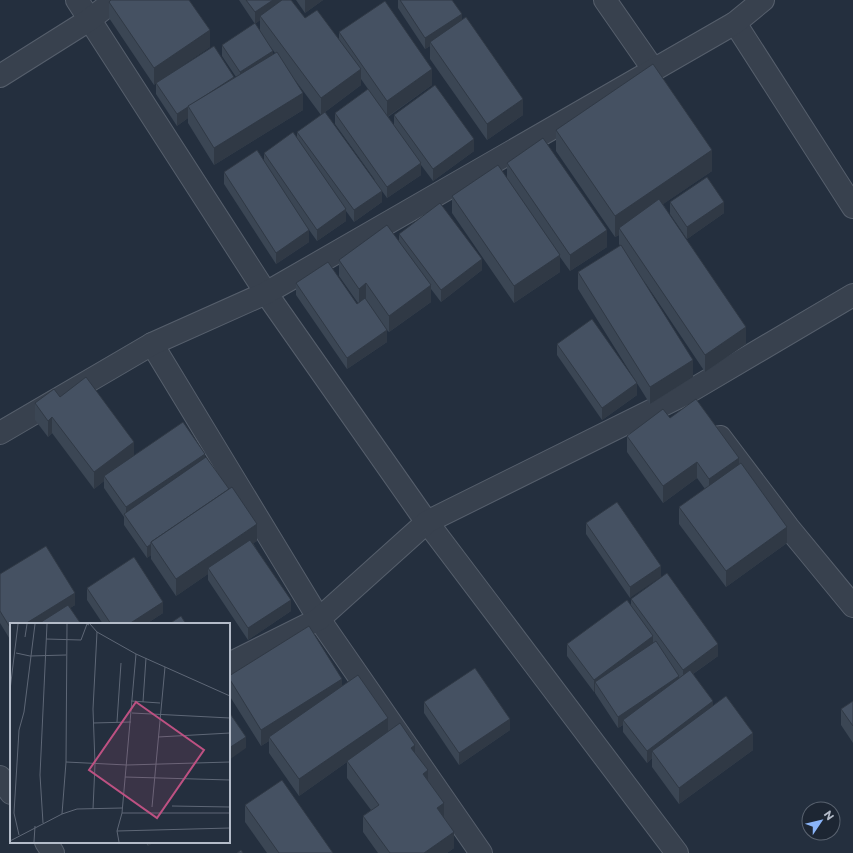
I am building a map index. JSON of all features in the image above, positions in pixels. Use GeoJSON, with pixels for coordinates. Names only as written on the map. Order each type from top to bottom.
{"type":"FeatureCollection","features":[{"type":"Feature","properties":{"kind":"street"},"geometry":{"type":"LineString","coordinates":[[77,0],[266,294],[427,522],[677,853]]}},
{"type":"Feature","properties":{"kind":"street"},"geometry":{"type":"LineString","coordinates":[[0,76],[89,20],[115,0]]}},
{"type":"Feature","properties":{"kind":"street"},"geometry":{"type":"LineString","coordinates":[[605,0],[653,70]]}},
{"type":"Feature","properties":{"kind":"street"},"geometry":{"type":"LineString","coordinates":[[0,433],[152,344],[266,294],[735,23],[763,0]]}},
{"type":"Feature","properties":{"kind":"street"},"geometry":{"type":"LineString","coordinates":[[735,23],[853,207]]}},
{"type":"Feature","properties":{"kind":"street"},"geometry":{"type":"LineString","coordinates":[[230,664],[319,619],[427,522],[687,393],[853,295]]}},
{"type":"Feature","properties":{"kind":"street"},"geometry":{"type":"LineString","coordinates":[[152,344],[319,619],[481,853]]}},
{"type":"Feature","properties":{"kind":"street"},"geometry":{"type":"LineString","coordinates":[[687,393],[788,526],[853,606]]}},
{"type":"Feature","properties":{"kind":"street"},"geometry":{"type":"LineString","coordinates":[[0,777],[10,792]]}},
{"type":"Feature","properties":{"kind":"street"},"geometry":{"type":"LineString","coordinates":[[47,843],[53,853]]}},
{"type":"Feature","properties":{"kind":"building"},"geometry":{"type":"Polygon","coordinates":[[[111,0],[189,0],[210,30],[154,68],[109,2],[111,0]]]}},
{"type":"Feature","properties":{"kind":"building"},"geometry":{"type":"Polygon","coordinates":[[[246,0],[273,0],[255,12],[246,0]]]}},
{"type":"Feature","properties":{"kind":"building"},"geometry":{"type":"Polygon","coordinates":[[[282,0],[291,0],[305,18],[317,10],[361,69],[321,98],[260,16],[282,0]]]}},
{"type":"Feature","properties":{"kind":"building"},"geometry":{"type":"Polygon","coordinates":[[[400,0],[452,0],[462,14],[425,38],[400,0]]]}},
{"type":"Feature","properties":{"kind":"building"},"geometry":{"type":"Polygon","coordinates":[[[385,1],[432,69],[387,101],[339,32],[385,1]]]}},
{"type":"Feature","properties":{"kind":"building"},"geometry":{"type":"Polygon","coordinates":[[[466,17],[523,99],[487,124],[430,42],[466,17]]]}},
{"type":"Feature","properties":{"kind":"building"},"geometry":{"type":"Polygon","coordinates":[[[255,23],[273,51],[240,72],[222,45],[255,23]]]}},
{"type":"Feature","properties":{"kind":"building"},"geometry":{"type":"Polygon","coordinates":[[[214,46],[234,77],[177,114],[156,83],[214,46]]]}},
{"type":"Feature","properties":{"kind":"building"},"geometry":{"type":"Polygon","coordinates":[[[277,52],[303,93],[214,148],[188,106],[277,52]]]}},
{"type":"Feature","properties":{"kind":"building"},"geometry":{"type":"Polygon","coordinates":[[[653,64],[712,150],[615,216],[556,130],[653,64]]]}},
{"type":"Feature","properties":{"kind":"building"},"geometry":{"type":"Polygon","coordinates":[[[435,85],[474,139],[433,169],[394,115],[435,85]]]}},
{"type":"Feature","properties":{"kind":"building"},"geometry":{"type":"Polygon","coordinates":[[[368,89],[421,163],[387,187],[335,113],[368,89]]]}},
{"type":"Feature","properties":{"kind":"building"},"geometry":{"type":"Polygon","coordinates":[[[325,112],[382,191],[354,210],[297,132],[325,112]]]}},
{"type":"Feature","properties":{"kind":"building"},"geometry":{"type":"Polygon","coordinates":[[[293,132],[346,209],[317,230],[264,153],[293,132]]]}},
{"type":"Feature","properties":{"kind":"building"},"geometry":{"type":"Polygon","coordinates":[[[543,138],[607,230],[570,255],[507,163],[543,138]]]}},
{"type":"Feature","properties":{"kind":"building"},"geometry":{"type":"Polygon","coordinates":[[[257,150],[309,230],[276,253],[224,172],[257,150]]]}},
{"type":"Feature","properties":{"kind":"building"},"geometry":{"type":"Polygon","coordinates":[[[498,165],[560,255],[514,286],[452,196],[498,165]]]}},
{"type":"Feature","properties":{"kind":"building"},"geometry":{"type":"Polygon","coordinates":[[[707,177],[724,202],[687,227],[670,202],[707,177]]]}},
{"type":"Feature","properties":{"kind":"building"},"geometry":{"type":"Polygon","coordinates":[[[659,199],[746,327],[705,355],[619,228],[659,199]]]}},
{"type":"Feature","properties":{"kind":"building"},"geometry":{"type":"Polygon","coordinates":[[[440,203],[482,259],[441,290],[399,234],[440,203]]]}},
{"type":"Feature","properties":{"kind":"building"},"geometry":{"type":"Polygon","coordinates":[[[387,225],[431,285],[389,316],[366,283],[359,289],[339,260],[387,225]]]}},
{"type":"Feature","properties":{"kind":"building"},"geometry":{"type":"Polygon","coordinates":[[[621,245],[693,360],[650,387],[578,272],[621,245]]]}},
{"type":"Feature","properties":{"kind":"building"},"geometry":{"type":"Polygon","coordinates":[[[328,262],[357,304],[365,298],[387,330],[347,358],[296,283],[328,262]]]}},
{"type":"Feature","properties":{"kind":"building"},"geometry":{"type":"Polygon","coordinates":[[[592,319],[637,383],[602,408],[557,344],[592,319]]]}},
{"type":"Feature","properties":{"kind":"building"},"geometry":{"type":"Polygon","coordinates":[[[86,377],[134,442],[94,472],[52,417],[48,421],[35,403],[54,389],[60,397],[86,377]]]}},
{"type":"Feature","properties":{"kind":"building"},"geometry":{"type":"Polygon","coordinates":[[[696,399],[739,458],[709,479],[697,462],[663,486],[627,436],[663,409],[670,418],[696,399]]]}},
{"type":"Feature","properties":{"kind":"building"},"geometry":{"type":"Polygon","coordinates":[[[183,422],[205,454],[126,507],[104,476],[183,422]]]}},
{"type":"Feature","properties":{"kind":"building"},"geometry":{"type":"Polygon","coordinates":[[[206,457],[229,489],[151,542],[151,544],[147,547],[124,514],[206,457]]]}},
{"type":"Feature","properties":{"kind":"building"},"geometry":{"type":"Polygon","coordinates":[[[741,463],[787,527],[726,571],[679,507],[741,463]]]}},
{"type":"Feature","properties":{"kind":"building"},"geometry":{"type":"Polygon","coordinates":[[[232,487],[257,524],[176,579],[151,542],[232,487]]]}},
{"type":"Feature","properties":{"kind":"building"},"geometry":{"type":"Polygon","coordinates":[[[617,502],[661,566],[630,587],[586,523],[617,502]]]}},
{"type":"Feature","properties":{"kind":"building"},"geometry":{"type":"Polygon","coordinates":[[[250,540],[291,600],[248,628],[208,568],[250,540]]]}},
{"type":"Feature","properties":{"kind":"building"},"geometry":{"type":"Polygon","coordinates":[[[46,546],[75,593],[27,623],[10,623],[10,627],[0,611],[0,574],[46,546]]]}},
{"type":"Feature","properties":{"kind":"building"},"geometry":{"type":"Polygon","coordinates":[[[134,557],[163,602],[131,623],[110,623],[87,588],[134,557]]]}},
{"type":"Feature","properties":{"kind":"building"},"geometry":{"type":"Polygon","coordinates":[[[667,573],[718,644],[683,670],[631,599],[667,573]]]}},
{"type":"Feature","properties":{"kind":"building"},"geometry":{"type":"Polygon","coordinates":[[[627,600],[653,636],[594,680],[567,644],[627,600]]]}},
{"type":"Feature","properties":{"kind":"building"},"geometry":{"type":"Polygon","coordinates":[[[68,605],[80,623],[40,623],[68,605]]]}},
{"type":"Feature","properties":{"kind":"building"},"geometry":{"type":"Polygon","coordinates":[[[181,616],[185,623],[170,623],[181,616]]]}},
{"type":"Feature","properties":{"kind":"building"},"geometry":{"type":"Polygon","coordinates":[[[309,626],[342,679],[261,730],[230,680],[230,675],[309,626]]]}},
{"type":"Feature","properties":{"kind":"building"},"geometry":{"type":"Polygon","coordinates":[[[656,641],[679,676],[618,717],[595,682],[656,641]]]}},
{"type":"Feature","properties":{"kind":"building"},"geometry":{"type":"Polygon","coordinates":[[[475,668],[510,719],[459,753],[424,702],[475,668]]]}},
{"type":"Feature","properties":{"kind":"building"},"geometry":{"type":"Polygon","coordinates":[[[690,670],[713,701],[647,751],[623,720],[690,670]]]}},
{"type":"Feature","properties":{"kind":"building"},"geometry":{"type":"Polygon","coordinates":[[[358,675],[388,718],[299,779],[269,737],[358,675]]]}},
{"type":"Feature","properties":{"kind":"building"},"geometry":{"type":"Polygon","coordinates":[[[726,696],[753,733],[679,788],[652,751],[726,696]]]}},
{"type":"Feature","properties":{"kind":"building"},"geometry":{"type":"Polygon","coordinates":[[[853,701],[853,726],[841,709],[853,701]]]}},
{"type":"Feature","properties":{"kind":"building"},"geometry":{"type":"Polygon","coordinates":[[[230,713],[246,737],[230,747],[230,713]]]}},
{"type":"Feature","properties":{"kind":"building"},"geometry":{"type":"Polygon","coordinates":[[[400,723],[415,745],[411,748],[428,770],[423,774],[444,803],[437,808],[454,832],[424,853],[390,853],[363,816],[379,805],[347,761],[400,723]]]}},
{"type":"Feature","properties":{"kind":"building"},"geometry":{"type":"Polygon","coordinates":[[[282,780],[333,853],[279,853],[245,805],[282,780]]]}}]}
